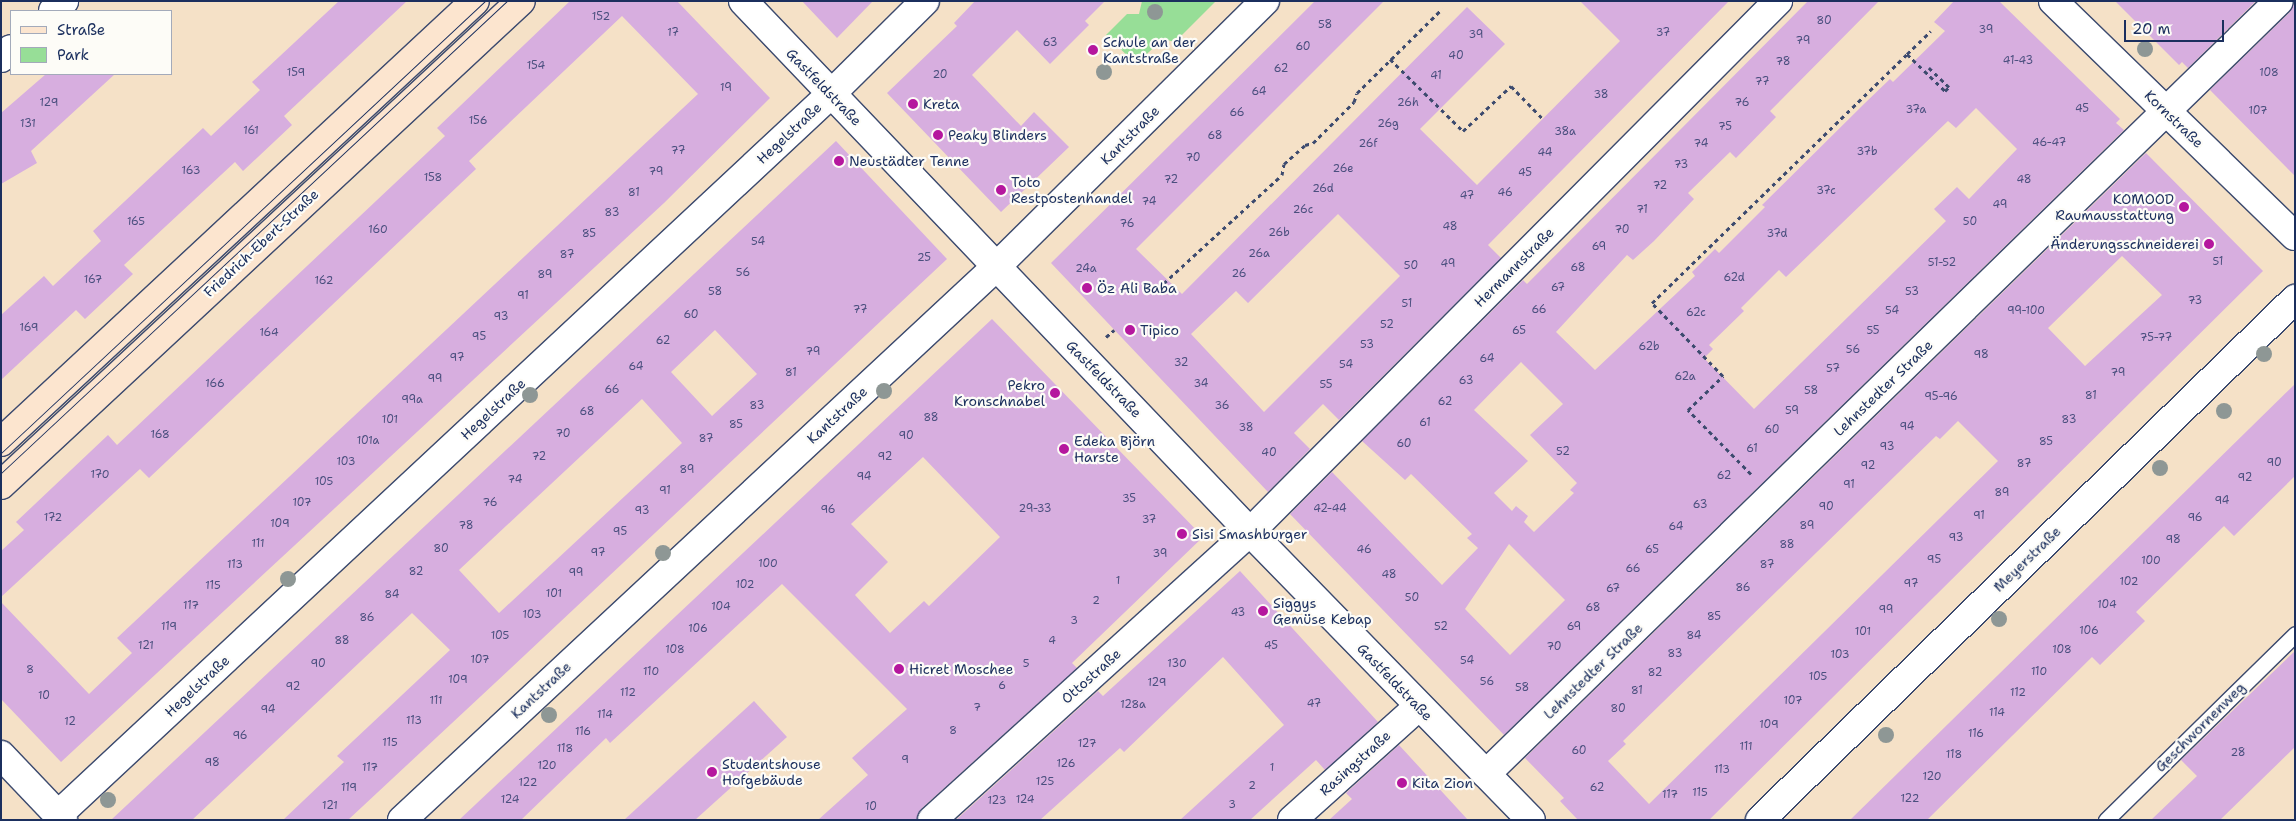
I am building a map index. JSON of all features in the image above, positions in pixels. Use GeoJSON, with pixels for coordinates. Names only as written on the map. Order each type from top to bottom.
{"type":"FeatureCollection","features":[{"type":"Feature","properties":{"kind":"main road"},"geometry":{"type":"LineString","coordinates":[[1,442],[475,1]]}},
{"type":"Feature","properties":{"kind":"main road","name":"Friedrich-Ebert-Straße"},"geometry":{"type":"LineString","coordinates":[[1,485],[521,1]]}},
{"type":"Feature","properties":{"kind":"street"},"geometry":{"type":"LineString","coordinates":[[54,10],[64,1]]}},
{"type":"Feature","properties":{"kind":"street","name":"Gastfeldstraße"},"geometry":{"type":"LineString","coordinates":[[743,1],[1418,707],[1531,820]]}},
{"type":"Feature","properties":{"kind":"street","name":"Hegelstraße"},"geometry":{"type":"LineString","coordinates":[[60,817],[831,94],[926,1]]}},
{"type":"Feature","properties":{"kind":"street","name":"Kantstraße"},"geometry":{"type":"LineString","coordinates":[[402,820],[997,266],[1265,1]]}},
{"type":"Feature","properties":{"kind":"street","name":"Hermannstraße"},"geometry":{"type":"LineString","coordinates":[[1250,532],[1778,1]]}},
{"type":"Feature","properties":{"kind":"street","name":"Kornstraße"},"geometry":{"type":"LineString","coordinates":[[2053,1],[2295,236]]}},
{"type":"Feature","properties":{"kind":"street","name":"Lehnstedter Straße"},"geometry":{"type":"LineString","coordinates":[[1486,774],[2279,1]]}},
{"type":"Feature","properties":{"kind":"street","name":"Meyerstraße"},"geometry":{"type":"LineString","coordinates":[[1760,820],[2295,298]]}},
{"type":"Feature","properties":{"kind":"street","name":"Ottostraße"},"geometry":{"type":"LineString","coordinates":[[932,820],[1250,532]]}},
{"type":"Feature","properties":{"kind":"street","name":"Rasingstraße"},"geometry":{"type":"LineString","coordinates":[[1292,820],[1418,707]]}},
{"type":"Feature","properties":{"kind":"street"},"geometry":{"type":"LineString","coordinates":[[1,754],[60,817]]}},
{"type":"Feature","properties":{"kind":"lane","name":"Geschwornenweg"},"geometry":{"type":"LineString","coordinates":[[2106,820],[2295,634]]}},
{"type":"Feature","properties":{"kind":"path"},"geometry":{"type":"LineString","coordinates":[[1152,294],[1282,175],[1284,164],[1305,145],[1313,144],[1390,59],[1442,9]]}},
{"type":"Feature","properties":{"kind":"path"},"geometry":{"type":"LineString","coordinates":[[1753,476],[1688,410],[1723,376],[1652,303],[1931,30]]}},
{"type":"Feature","properties":{"kind":"path"},"geometry":{"type":"LineString","coordinates":[[1907,54],[1945,91],[1949,87],[1929,68]]}},
{"type":"Feature","properties":{"kind":"path"},"geometry":{"type":"LineString","coordinates":[[1390,59],[1463,131],[1510,86],[1543,119]]}},
{"type":"Feature","properties":{"kind":"green space"},"geometry":{"type":"Polygon","coordinates":[[[1142,1],[1216,1],[1175,42],[1163,39],[1136,64],[1106,35],[1127,14],[1139,14],[1142,1]]]}},
{"type":"Feature","properties":{"kind":"building"},"geometry":{"type":"Polygon","coordinates":[[[339,1],[407,1],[284,116],[292,125],[243,171],[235,162],[124,265],[133,274],[85,319],[76,310],[1,380],[1,315],[44,276],[53,286],[101,241],[93,231],[203,128],[211,136],[260,90],[252,82],[339,1]]]}},
{"type":"Feature","properties":{"kind":"building"},"geometry":{"type":"Polygon","coordinates":[[[570,1],[677,1],[770,98],[664,203],[61,762],[1,699],[1,602],[89,694],[132,653],[117,638],[698,94],[622,16],[469,161],[476,169],[149,478],[140,469],[1,597],[1,551],[24,530],[16,522],[108,435],[117,445],[445,136],[437,128],[570,1]]]}},
{"type":"Feature","properties":{"kind":"building"},"geometry":{"type":"Polygon","coordinates":[[[802,1],[873,1],[837,38],[802,1]]]}},
{"type":"Feature","properties":{"kind":"building"},"geometry":{"type":"Polygon","coordinates":[[[975,1],[1105,1],[1085,21],[1089,25],[1050,64],[1017,30],[972,75],[1021,126],[1034,112],[1069,147],[1001,212],[887,93],[957,26],[954,23],[975,1]]]}},
{"type":"Feature","properties":{"kind":"building"},"geometry":{"type":"Polygon","coordinates":[[[1315,1],[1384,1],[1136,249],[1182,294],[1467,7],[1505,44],[1420,129],[1477,185],[1620,41],[1580,1],[1729,1],[1488,245],[1501,258],[1339,420],[1323,404],[1294,433],[1310,449],[1268,492],[1051,263],[1315,1]],[[1338,214],[1248,303],[1236,291],[1191,334],[1264,412],[1400,276],[1338,214]]]}},
{"type":"Feature","properties":{"kind":"building"},"geometry":{"type":"Polygon","coordinates":[[[1808,1],[1879,1],[1770,111],[1776,117],[1736,158],[1730,152],[1688,193],[1694,199],[1654,241],[1633,260],[1627,255],[1556,332],[1595,370],[1695,276],[1692,272],[1715,249],[1719,253],[1765,207],[1762,205],[1865,103],[1890,79],[1893,82],[1945,31],[1934,22],[1954,1],[1999,1],[2120,119],[2116,123],[2124,130],[1504,735],[1290,514],[1332,472],[1442,585],[1478,548],[1467,538],[1472,534],[1411,474],[1405,480],[1362,441],[1523,280],[1527,284],[1808,1]],[[1976,108],[1956,128],[1948,121],[1786,277],[1779,270],[1741,308],[1744,311],[1709,345],[1713,349],[1704,358],[1754,409],[1946,221],[1934,209],[1957,187],[1969,199],[2017,149],[1976,108]],[[1521,362],[1474,410],[1528,461],[1494,493],[1512,511],[1516,506],[1528,516],[1524,522],[1534,532],[1574,493],[1570,490],[1577,483],[1530,435],[1563,404],[1521,362]],[[1509,544],[1465,609],[1510,655],[1565,600],[1509,544]]]}},
{"type":"Feature","properties":{"kind":"building"},"geometry":{"type":"Polygon","coordinates":[[[2115,1],[2256,1],[2188,68],[2182,62],[2179,65],[2115,1]]]}},
{"type":"Feature","properties":{"kind":"building"},"geometry":{"type":"Polygon","coordinates":[[[2295,1],[2295,176],[2210,90],[2290,12],[2295,1]]]}},
{"type":"Feature","properties":{"kind":"building"},"geometry":{"type":"Polygon","coordinates":[[[45,75],[114,75],[31,151],[37,163],[1,184],[1,113],[45,75]]]}},
{"type":"Feature","properties":{"kind":"building"},"geometry":{"type":"Polygon","coordinates":[[[836,141],[947,259],[348,820],[283,820],[344,762],[337,756],[450,650],[412,613],[192,820],[111,820],[836,141]],[[715,330],[671,372],[712,416],[757,374],[715,330]],[[642,399],[459,570],[499,613],[682,443],[642,399]]]}},
{"type":"Feature","properties":{"kind":"building"},"geometry":{"type":"Polygon","coordinates":[[[2146,153],[2263,271],[1709,820],[1578,820],[1560,801],[1564,798],[1525,758],[2146,153]],[[2122,256],[2048,328],[2085,366],[2162,295],[2122,256]],[[1958,421],[1940,439],[1936,436],[1623,741],[1626,744],[1608,761],[1649,804],[1998,461],[1958,421]]]}},
{"type":"Feature","properties":{"kind":"building"},"geometry":{"type":"Polygon","coordinates":[[[992,319],[1203,537],[1072,663],[1077,668],[922,808],[917,820],[818,820],[868,775],[852,758],[907,709],[782,584],[610,743],[606,738],[521,820],[459,820],[992,319]],[[923,457],[851,524],[888,562],[855,595],[890,633],[924,601],[929,606],[1000,537],[923,457]]]}},
{"type":"Feature","properties":{"kind":"building"},"geometry":{"type":"Polygon","coordinates":[[[2295,384],[2295,476],[2234,536],[2224,526],[2136,612],[2145,621],[2100,665],[2092,657],[1927,820],[1850,820],[2295,384]]]}},
{"type":"Feature","properties":{"kind":"building"},"geometry":{"type":"Polygon","coordinates":[[[1240,571],[1378,722],[1325,770],[1316,760],[1250,820],[1180,820],[1284,725],[1223,657],[1124,752],[1120,748],[1040,820],[956,820],[1098,691],[1103,696],[1240,571]]]}},
{"type":"Feature","properties":{"kind":"building"},"geometry":{"type":"Polygon","coordinates":[[[2295,651],[2295,747],[2220,820],[2151,820],[2197,776],[2181,760],[2295,651]]]}},
{"type":"Feature","properties":{"kind":"building","name":"Studentshouse Hofgebäude"},"geometry":{"type":"Polygon","coordinates":[[[754,701],[787,737],[695,820],[624,820],[754,701]]]}},
{"type":"Feature","properties":{"kind":"building","name":"Kita Zion"},"geometry":{"type":"Polygon","coordinates":[[[1399,745],[1468,820],[1329,820],[1352,799],[1346,793],[1399,745]]]}},
{"type":"Feature","properties":{"kind":"tram line"},"geometry":{"type":"LineString","coordinates":[[1,453],[485,1]]}},
{"type":"Feature","properties":{"kind":"tram line"},"geometry":{"type":"LineString","coordinates":[[1,473],[507,1]]}},
{"type":"Feature","properties":{"kind":"place","name":"Schule an der Kantstraße"},"geometry":{"type":"Point","coordinates":[1093,50]}},
{"type":"Feature","properties":{"kind":"place","name":"Kreta"},"geometry":{"type":"Point","coordinates":[913,104]}},
{"type":"Feature","properties":{"kind":"place","name":"Peaky Blinders"},"geometry":{"type":"Point","coordinates":[938,135]}},
{"type":"Feature","properties":{"kind":"place","name":"Neustädter Tenne"},"geometry":{"type":"Point","coordinates":[839,161]}},
{"type":"Feature","properties":{"kind":"place","name":"Toto Restpostenhandel"},"geometry":{"type":"Point","coordinates":[1001,190]}},
{"type":"Feature","properties":{"kind":"place","name":"KOMOOD Raumausstattung"},"geometry":{"type":"Point","coordinates":[2184,207]}},
{"type":"Feature","properties":{"kind":"place","name":"Änderungsschneiderei"},"geometry":{"type":"Point","coordinates":[2209,244]}},
{"type":"Feature","properties":{"kind":"place","name":"Öz Ali Baba"},"geometry":{"type":"Point","coordinates":[1087,288]}},
{"type":"Feature","properties":{"kind":"place","name":"Tipico"},"geometry":{"type":"Point","coordinates":[1130,330]}},
{"type":"Feature","properties":{"kind":"place","name":"Pekro Kronschnabel"},"geometry":{"type":"Point","coordinates":[1055,393]}},
{"type":"Feature","properties":{"kind":"place","name":"Edeka Björn Harste"},"geometry":{"type":"Point","coordinates":[1064,449]}},
{"type":"Feature","properties":{"kind":"place","name":"Sisi Smashburger"},"geometry":{"type":"Point","coordinates":[1182,534]}},
{"type":"Feature","properties":{"kind":"place","name":"Siggys Gemüse Kebap"},"geometry":{"type":"Point","coordinates":[1263,611]}},
{"type":"Feature","properties":{"kind":"place","name":"Hicret Moschee"},"geometry":{"type":"Point","coordinates":[899,669]}},
{"type":"Feature","properties":{"kind":"place","name":"Studentshouse Hofgebäude"},"geometry":{"type":"Point","coordinates":[712,772]}},
{"type":"Feature","properties":{"kind":"place","name":"Kita Zion"},"geometry":{"type":"Point","coordinates":[1402,783]}}]}
